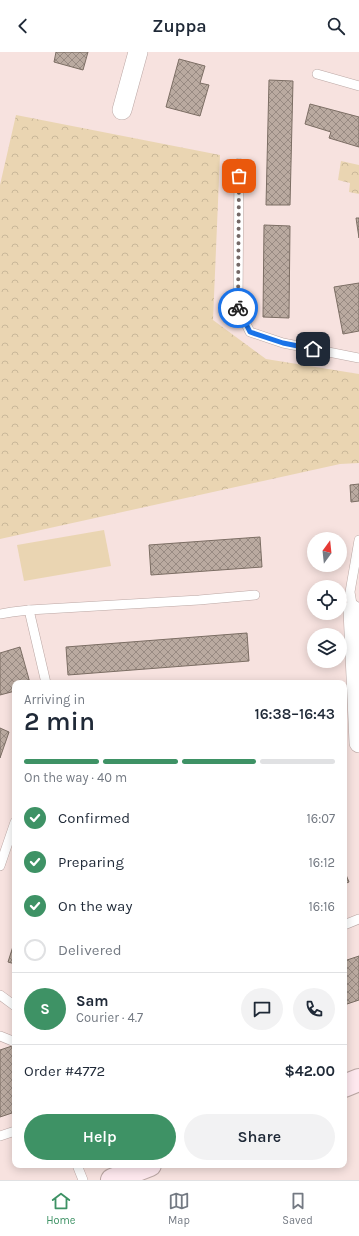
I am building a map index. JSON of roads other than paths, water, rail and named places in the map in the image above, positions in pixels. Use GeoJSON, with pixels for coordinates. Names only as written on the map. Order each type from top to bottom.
{"type":"FeatureCollection","features":[{"type":"Feature","properties":{"kind":"street"},"geometry":{"type":"LineString","coordinates":[[122,110],[138,52]]}},
{"type":"Feature","properties":{"kind":"street"},"geometry":{"type":"LineString","coordinates":[[356,609],[359,743]]}},
{"type":"Feature","properties":{"kind":"street"},"geometry":{"type":"LineString","coordinates":[[347,1085],[359,1080]]}},
{"type":"Feature","properties":{"kind":"street"},"geometry":{"type":"LineString","coordinates":[[112,1180],[142,1168]]}},
{"type":"Feature","properties":{"kind":"lane"},"geometry":{"type":"LineString","coordinates":[[317,74],[359,86]]}},
{"type":"Feature","properties":{"kind":"lane"},"geometry":{"type":"LineString","coordinates":[[239,163],[238,308],[250,332],[283,343],[359,358]]}},
{"type":"Feature","properties":{"kind":"lane"},"geometry":{"type":"LineString","coordinates":[[356,609],[350,592],[359,540]]}},
{"type":"Feature","properties":{"kind":"lane"},"geometry":{"type":"LineString","coordinates":[[0,614],[29,610],[199,600],[255,595]]}},
{"type":"Feature","properties":{"kind":"lane"},"geometry":{"type":"LineString","coordinates":[[29,610],[45,680]]}},
{"type":"Feature","properties":{"kind":"lane"},"geometry":{"type":"LineString","coordinates":[[0,866],[12,831]]}},
{"type":"Feature","properties":{"kind":"lane"},"geometry":{"type":"LineString","coordinates":[[347,924],[359,919]]}},
{"type":"Feature","properties":{"kind":"lane"},"geometry":{"type":"LineString","coordinates":[[0,995],[12,1004]]}},
{"type":"Feature","properties":{"kind":"lane"},"geometry":{"type":"LineString","coordinates":[[0,1036],[12,1041]]}},
{"type":"Feature","properties":{"kind":"lane"},"geometry":{"type":"LineString","coordinates":[[0,1136],[12,1132]]}},
{"type":"Feature","properties":{"kind":"lane"},"geometry":{"type":"LineString","coordinates":[[78,1168],[83,1180]]}}]}
